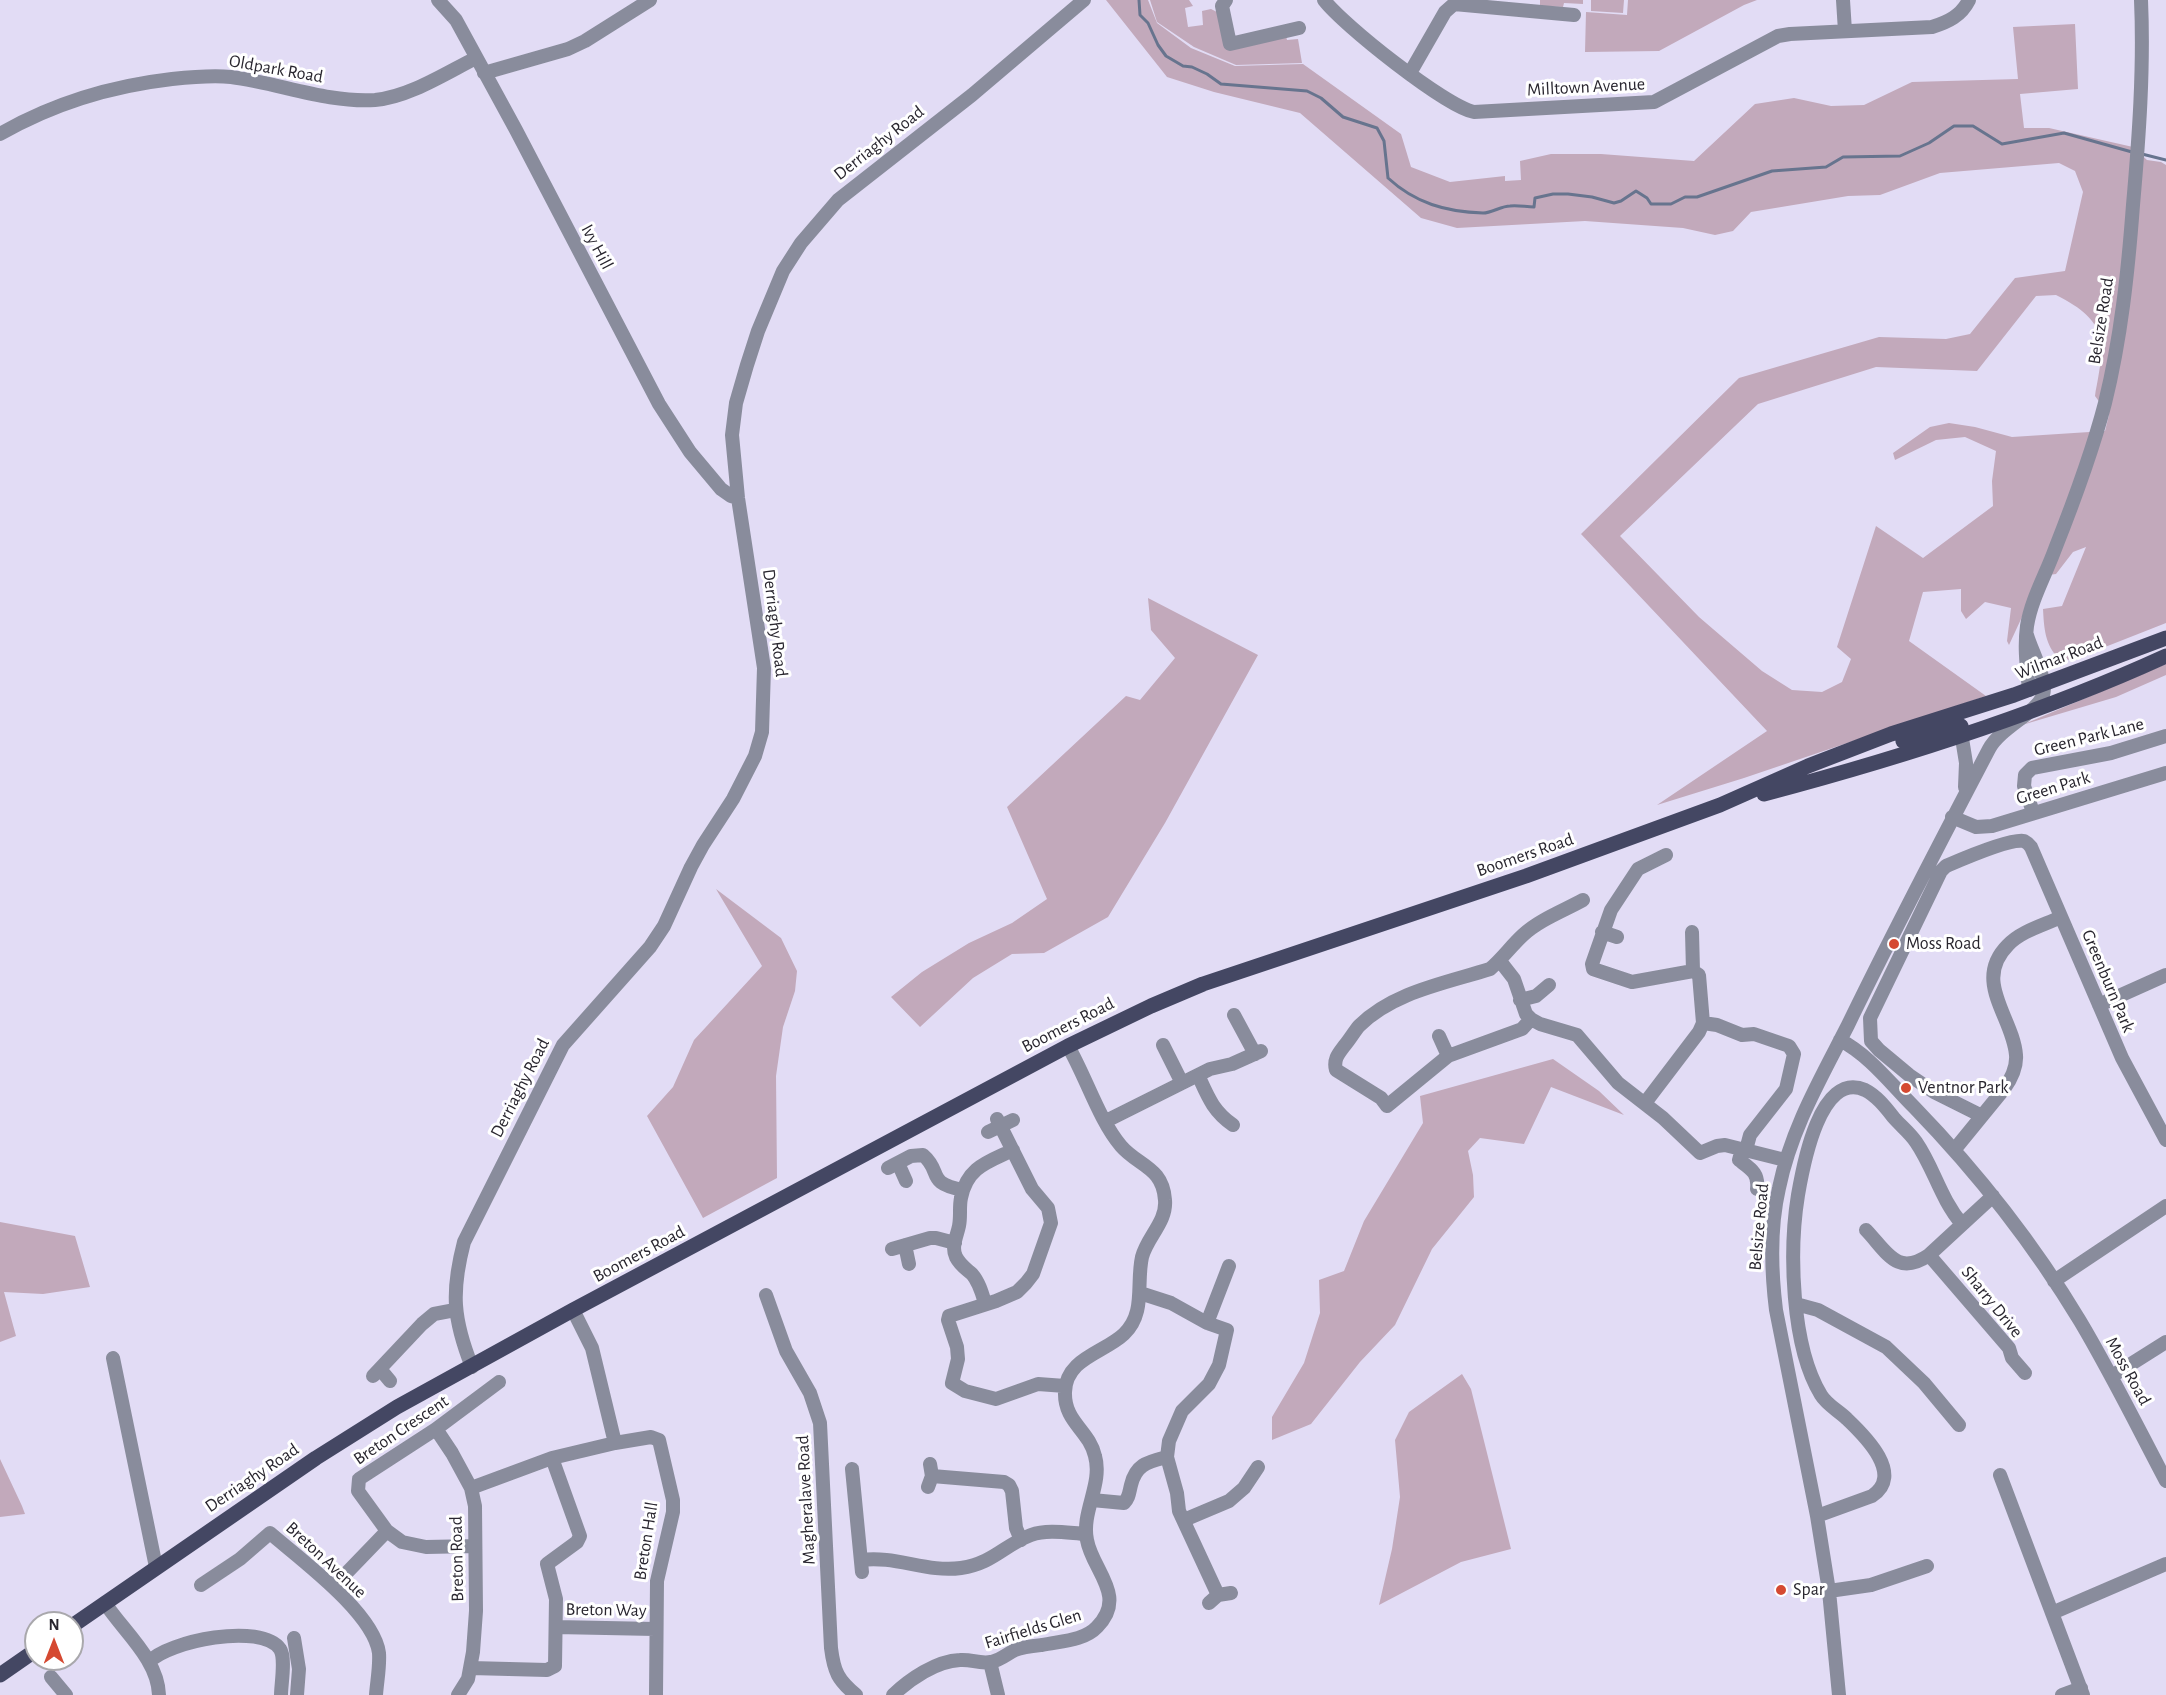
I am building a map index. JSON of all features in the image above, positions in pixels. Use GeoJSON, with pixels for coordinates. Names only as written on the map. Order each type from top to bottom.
{"type":"FeatureCollection","features":[{"type":"Feature","properties":{"kind":"main road","name":"Wilmar Road"},"geometry":{"type":"LineString","coordinates":[[1962,724],[2166,638]]}},
{"type":"Feature","properties":{"kind":"main road"},"geometry":{"type":"LineString","coordinates":[[2039,690],[2079,681],[2166,651]]}},
{"type":"Feature","properties":{"kind":"main road"},"geometry":{"type":"LineString","coordinates":[[1976,730],[2030,711],[2166,656]]}},
{"type":"Feature","properties":{"kind":"main road","name":"Boomers Road"},"geometry":{"type":"LineString","coordinates":[[472,1367],[573,1310],[1068,1046],[1151,1006],[1203,984],[1526,876],[1720,805],[1808,766],[1891,734],[1962,724],[1976,730]]}},
{"type":"Feature","properties":{"kind":"main road","name":"Boomers Road"},"geometry":{"type":"LineString","coordinates":[[1720,805],[1817,780],[1962,724]]}},
{"type":"Feature","properties":{"kind":"main road","name":"Derriaghy Road"},"geometry":{"type":"LineString","coordinates":[[84,1618],[316,1458],[397,1407],[472,1367]]}},
{"type":"Feature","properties":{"kind":"main road"},"geometry":{"type":"LineString","coordinates":[[0,1675],[24,1658]]}},
{"type":"Feature","properties":{"kind":"street","name":"Ivy Hill"},"geometry":{"type":"LineString","coordinates":[[438,0],[456,20],[659,404],[690,452],[722,489],[738,498]]}},
{"type":"Feature","properties":{"kind":"street"},"geometry":{"type":"LineString","coordinates":[[484,74],[568,49],[585,41],[650,0]]}},
{"type":"Feature","properties":{"kind":"street","name":"Derriaghy Road"},"geometry":{"type":"LineString","coordinates":[[472,1367],[462,1341],[455,1310],[457,1270],[465,1242],[563,1045],[650,947],[664,926],[691,867],[733,799],[755,756],[762,732],[764,668],[738,498],[732,435],[736,403],[758,331],[783,271],[801,243],[838,200],[972,95],[1084,0]]}},
{"type":"Feature","properties":{"kind":"street"},"geometry":{"type":"LineString","coordinates":[[1226,0],[1222,6],[1230,44],[1299,28]]}},
{"type":"Feature","properties":{"kind":"street","name":"Milltown Avenue"},"geometry":{"type":"LineString","coordinates":[[1324,0],[1341,20],[1410,74],[1463,110],[1474,112],[1654,102],[1768,40],[1790,34],[1932,27],[1949,21],[1964,11],[1969,0]]}},
{"type":"Feature","properties":{"kind":"street"},"geometry":{"type":"LineString","coordinates":[[1843,0],[1845,31]]}},
{"type":"Feature","properties":{"kind":"street","name":"Belsize Road"},"geometry":{"type":"LineString","coordinates":[[1839,1695],[1829,1591],[1817,1516],[1782,1348],[1772,1278],[1774,1216],[1785,1160],[1809,1100],[1952,817],[1983,761],[1997,738],[2011,724],[2030,711],[2039,690],[2025,648],[2032,606],[2095,437],[2118,347],[2136,172],[2142,61],[2141,0]]}},
{"type":"Feature","properties":{"kind":"street"},"geometry":{"type":"LineString","coordinates":[[1410,74],[1450,2],[1574,15]]}},
{"type":"Feature","properties":{"kind":"street","name":"Oldpark Road"},"geometry":{"type":"LineString","coordinates":[[0,134],[56,106],[101,91],[146,82],[188,77],[230,77],[340,98],[375,100],[432,81],[476,58]]}},
{"type":"Feature","properties":{"kind":"street","name":"Belsize Road"},"geometry":{"type":"LineString","coordinates":[[1962,724],[1966,763],[1963,798]]}},
{"type":"Feature","properties":{"kind":"street"},"geometry":{"type":"LineString","coordinates":[[1976,730],[1983,748],[1983,761]]}},
{"type":"Feature","properties":{"kind":"street","name":"Green Park Lane"},"geometry":{"type":"LineString","coordinates":[[2033,812],[2024,786],[2025,775],[2032,768],[2093,757],[2166,736]]}},
{"type":"Feature","properties":{"kind":"street","name":"Green Park"},"geometry":{"type":"LineString","coordinates":[[1952,817],[1966,824],[1984,827],[2166,773]]}},
{"type":"Feature","properties":{"kind":"street","name":"Greenburn Park"},"geometry":{"type":"LineString","coordinates":[[1982,1116],[1934,1092],[1879,1050],[1871,1041],[1869,1034],[1870,1018],[1941,871],[1946,866],[1972,855],[2018,841],[2028,843],[2031,847],[2122,1058],[2166,1140]]}},
{"type":"Feature","properties":{"kind":"street"},"geometry":{"type":"LineString","coordinates":[[1645,1103],[1700,1032],[1703,1023],[1699,975],[1693,971],[1632,982],[1593,969],[1592,964],[1611,910],[1638,869],[1666,855]]}},
{"type":"Feature","properties":{"kind":"street"},"geometry":{"type":"LineString","coordinates":[[1531,1019],[1522,1029],[1448,1056],[1387,1106],[1381,1098],[1336,1070],[1336,1057],[1359,1027],[1386,1006],[1414,992],[1490,969],[1522,935],[1583,900]]}},
{"type":"Feature","properties":{"kind":"street"},"geometry":{"type":"LineString","coordinates":[[1955,1149],[2004,1089],[2011,1079],[2015,1065],[2016,1054],[1994,985],[1993,973],[1996,962],[2007,945],[2018,937],[2061,917]]}},
{"type":"Feature","properties":{"kind":"street"},"geometry":{"type":"LineString","coordinates":[[1602,932],[1617,937]]}},
{"type":"Feature","properties":{"kind":"street"},"geometry":{"type":"LineString","coordinates":[[1692,932],[1693,971]]}},
{"type":"Feature","properties":{"kind":"street"},"geometry":{"type":"LineString","coordinates":[[1500,961],[1514,979],[1520,1000],[1526,1014],[1531,1019],[1577,1035],[1618,1083],[1645,1103],[1700,1153],[1725,1145],[1785,1160]]}},
{"type":"Feature","properties":{"kind":"street"},"geometry":{"type":"LineString","coordinates":[[2099,1005],[2166,975]]}},
{"type":"Feature","properties":{"kind":"street"},"geometry":{"type":"LineString","coordinates":[[1520,1000],[1536,996],[1549,985]]}},
{"type":"Feature","properties":{"kind":"street"},"geometry":{"type":"LineString","coordinates":[[1106,1121],[1210,1069],[1233,1064],[1258,1052],[1237,1030],[1234,1015]]}},
{"type":"Feature","properties":{"kind":"street"},"geometry":{"type":"LineString","coordinates":[[1703,1023],[1717,1025],[1742,1035],[1754,1034],[1789,1046],[1794,1054],[1786,1089],[1750,1135],[1739,1160],[1755,1172],[1758,1181],[1757,1189]]}},
{"type":"Feature","properties":{"kind":"street"},"geometry":{"type":"LineString","coordinates":[[1439,1036],[1448,1056]]}},
{"type":"Feature","properties":{"kind":"street","name":"Moss Road"},"geometry":{"type":"LineString","coordinates":[[1840,1040],[1870,1062],[1955,1149],[1993,1196],[2054,1281],[2112,1376],[2166,1481]]}},
{"type":"Feature","properties":{"kind":"street"},"geometry":{"type":"LineString","coordinates":[[1163,1045],[1182,1083]]}},
{"type":"Feature","properties":{"kind":"street"},"geometry":{"type":"LineString","coordinates":[[999,1124],[1032,1189],[1048,1208],[1051,1223],[1033,1274],[1017,1292],[949,1316],[958,1359],[951,1379],[954,1385],[985,1398],[996,1399],[1038,1384],[1065,1386],[1074,1368],[1081,1361],[1118,1340],[1131,1326],[1139,1307],[1143,1254],[1165,1209],[1164,1192],[1157,1175],[1124,1150],[1106,1121],[1068,1046]]}},
{"type":"Feature","properties":{"kind":"street"},"geometry":{"type":"LineString","coordinates":[[1198,1075],[1218,1114],[1233,1125]]}},
{"type":"Feature","properties":{"kind":"street"},"geometry":{"type":"LineString","coordinates":[[1817,1516],[1872,1496],[1880,1491],[1885,1474],[1879,1457],[1862,1434],[1828,1404],[1815,1383],[1805,1360],[1801,1343],[1796,1304],[1794,1257],[1796,1208],[1804,1162],[1811,1141],[1836,1092],[1846,1087],[1858,1088],[1875,1096],[1915,1140],[1946,1202],[1962,1224]]}},
{"type":"Feature","properties":{"kind":"street"},"geometry":{"type":"LineString","coordinates":[[985,1303],[978,1282],[962,1266],[955,1255],[961,1199],[965,1181],[977,1167],[1013,1150]]}},
{"type":"Feature","properties":{"kind":"street"},"geometry":{"type":"LineString","coordinates":[[906,1181],[893,1166],[911,1156],[923,1155],[940,1183],[963,1190]]}},
{"type":"Feature","properties":{"kind":"street"},"geometry":{"type":"LineString","coordinates":[[1866,1230],[1897,1263],[1908,1265],[1929,1255],[1993,1196]]}},
{"type":"Feature","properties":{"kind":"street"},"geometry":{"type":"LineString","coordinates":[[2054,1281],[2166,1206]]}},
{"type":"Feature","properties":{"kind":"street"},"geometry":{"type":"LineString","coordinates":[[909,1263],[898,1247],[936,1238],[955,1243]]}},
{"type":"Feature","properties":{"kind":"street","name":"Sharry Drive"},"geometry":{"type":"LineString","coordinates":[[1929,1255],[2009,1348],[2012,1358],[2025,1373]]}},
{"type":"Feature","properties":{"kind":"street"},"geometry":{"type":"LineString","coordinates":[[1207,1323],[1229,1266]]}},
{"type":"Feature","properties":{"kind":"street"},"geometry":{"type":"LineString","coordinates":[[1140,1293],[1171,1303],[1207,1323],[1227,1330],[1219,1365],[1209,1384],[1182,1411],[1169,1440],[1167,1457],[1177,1493],[1179,1511],[1219,1597]]}},
{"type":"Feature","properties":{"kind":"street","name":"Magheralave Road"},"geometry":{"type":"LineString","coordinates":[[783,1300],[768,1300],[786,1352],[810,1393],[820,1423],[831,1648],[834,1666],[839,1679],[856,1695]]}},
{"type":"Feature","properties":{"kind":"street"},"geometry":{"type":"LineString","coordinates":[[1796,1304],[1818,1310],[1886,1347],[1924,1383],[1959,1425]]}},
{"type":"Feature","properties":{"kind":"street"},"geometry":{"type":"LineString","coordinates":[[390,1381],[377,1373],[434,1314],[455,1310]]}},
{"type":"Feature","properties":{"kind":"street"},"geometry":{"type":"LineString","coordinates":[[573,1310],[592,1348],[615,1443]]}},
{"type":"Feature","properties":{"kind":"street"},"geometry":{"type":"LineString","coordinates":[[2112,1376],[2166,1342]]}},
{"type":"Feature","properties":{"kind":"street"},"geometry":{"type":"LineString","coordinates":[[113,1358],[156,1567]]}},
{"type":"Feature","properties":{"kind":"street","name":"Fairfields Glen"},"geometry":{"type":"LineString","coordinates":[[893,1695],[917,1677],[942,1665],[958,1660],[977,1664],[999,1660],[1014,1650],[1083,1636],[1092,1632],[1104,1619],[1109,1604],[1108,1588],[1090,1552],[1086,1534],[1097,1472],[1095,1454],[1092,1445],[1068,1411],[1065,1402],[1065,1386]]}},
{"type":"Feature","properties":{"kind":"street","name":"Breton Crescent"},"geometry":{"type":"LineString","coordinates":[[475,1546],[426,1547],[402,1542],[387,1531],[358,1491],[358,1479],[500,1387]]}},
{"type":"Feature","properties":{"kind":"street","name":"Breton Road"},"geometry":{"type":"LineString","coordinates":[[436,1429],[452,1452],[471,1488],[475,1506],[476,1611],[471,1668],[468,1679],[458,1695]]}},
{"type":"Feature","properties":{"kind":"street","name":"Breton Hall"},"geometry":{"type":"LineString","coordinates":[[471,1488],[552,1458],[615,1443],[651,1437],[659,1440],[673,1500],[673,1512],[657,1581],[656,1695]]}},
{"type":"Feature","properties":{"kind":"street"},"geometry":{"type":"LineString","coordinates":[[1092,1500],[1124,1503],[1128,1498],[1131,1482],[1143,1463],[1167,1457]]}},
{"type":"Feature","properties":{"kind":"street"},"geometry":{"type":"LineString","coordinates":[[471,1668],[546,1670],[555,1666],[556,1599],[547,1564],[577,1542],[580,1536],[552,1458]]}},
{"type":"Feature","properties":{"kind":"street"},"geometry":{"type":"LineString","coordinates":[[1184,1520],[1229,1501],[1244,1488],[1258,1467]]}},
{"type":"Feature","properties":{"kind":"street"},"geometry":{"type":"LineString","coordinates":[[852,1469],[861,1566],[889,1558],[935,1568],[958,1569],[978,1565],[1031,1535],[1047,1532],[1086,1534]]}},
{"type":"Feature","properties":{"kind":"street"},"geometry":{"type":"LineString","coordinates":[[2001,1475],[2082,1691],[2062,1695]]}},
{"type":"Feature","properties":{"kind":"street"},"geometry":{"type":"LineString","coordinates":[[930,1476],[1004,1482],[1009,1485],[1012,1491],[1016,1528],[1021,1540]]}},
{"type":"Feature","properties":{"kind":"street"},"geometry":{"type":"LineString","coordinates":[[333,1587],[387,1531]]}},
{"type":"Feature","properties":{"kind":"street","name":"Breton Avenue"},"geometry":{"type":"LineString","coordinates":[[213,1594],[204,1583],[240,1559],[270,1533],[333,1587],[372,1632],[378,1651],[376,1695]]}},
{"type":"Feature","properties":{"kind":"street"},"geometry":{"type":"LineString","coordinates":[[2052,1613],[2166,1564]]}},
{"type":"Feature","properties":{"kind":"street"},"geometry":{"type":"LineString","coordinates":[[1829,1591],[1871,1585],[1926,1566]]}},
{"type":"Feature","properties":{"kind":"street"},"geometry":{"type":"LineString","coordinates":[[105,1603],[149,1662],[159,1688],[159,1695]]}},
{"type":"Feature","properties":{"kind":"street","name":"Breton Way"},"geometry":{"type":"LineString","coordinates":[[556,1627],[656,1629]]}},
{"type":"Feature","properties":{"kind":"street"},"geometry":{"type":"LineString","coordinates":[[149,1662],[165,1652],[231,1635],[264,1640],[277,1646],[283,1656],[281,1695]]}},
{"type":"Feature","properties":{"kind":"street"},"geometry":{"type":"LineString","coordinates":[[294,1638],[300,1695]]}},
{"type":"Feature","properties":{"kind":"street"},"geometry":{"type":"LineString","coordinates":[[990,1662],[998,1695]]}},
{"type":"Feature","properties":{"kind":"street"},"geometry":{"type":"LineString","coordinates":[[51,1677],[66,1695]]}},
{"type":"Feature","properties":{"kind":"shaded area"},"geometry":{"type":"Polygon","coordinates":[[[1106,0],[1148,0],[1157,23],[1191,48],[1235,66],[1303,64],[1401,134],[1411,167],[1450,182],[1505,176],[1505,181],[1521,180],[1520,161],[1551,154],[1601,154],[1694,161],[1755,104],[1794,98],[1831,106],[1864,105],[1912,82],[2018,79],[2013,27],[2075,24],[2078,89],[2020,94],[2024,128],[2049,128],[2133,147],[2147,160],[2166,165],[2166,623],[2072,660],[2059,659],[2048,642],[2043,609],[2062,606],[2086,547],[2073,552],[2056,574],[2041,576],[2009,645],[2007,641],[2011,608],[1985,602],[1966,619],[1961,611],[1961,589],[1923,592],[1909,641],[1986,696],[1657,805],[1767,731],[1581,534],[1739,378],[1879,337],[1946,339],[1970,334],[2015,278],[2065,271],[2083,192],[2075,171],[2059,163],[1940,173],[1880,195],[1848,196],[1751,212],[1733,231],[1715,235],[1683,228],[1585,221],[1457,228],[1421,218],[1300,113],[1214,92],[1167,77],[1106,0]],[[2056,295],[2036,296],[1977,371],[1876,367],[1758,404],[1620,536],[1699,617],[1762,671],[1792,690],[1822,692],[1842,682],[1851,659],[1837,647],[1876,526],[1923,558],[1993,506],[1992,481],[1996,451],[1965,437],[1936,440],[1895,460],[1893,453],[1930,427],[1949,423],[2012,437],[2105,431],[2109,415],[2095,396],[2101,362],[2100,336],[2095,325],[2074,305],[2056,295]]]}},
{"type":"Feature","properties":{"kind":"shaded area"},"geometry":{"type":"Polygon","coordinates":[[[1150,0],[1189,0],[1193,6],[1185,8],[1188,27],[1203,25],[1202,11],[1211,9],[1217,12],[1228,47],[1286,36],[1287,40],[1298,39],[1302,63],[1236,65],[1194,47],[1157,22],[1150,0]]]}},
{"type":"Feature","properties":{"kind":"shaded area"},"geometry":{"type":"Polygon","coordinates":[[[1540,0],[1583,0],[1583,4],[1564,3],[1563,7],[1540,6],[1540,0]]]}},
{"type":"Feature","properties":{"kind":"shaded area"},"geometry":{"type":"Polygon","coordinates":[[[1591,0],[1624,0],[1623,13],[1591,11],[1591,0]]]}},
{"type":"Feature","properties":{"kind":"shaded area"},"geometry":{"type":"Polygon","coordinates":[[[1628,0],[1757,0],[1659,51],[1585,52],[1586,12],[1627,15],[1628,0]]]}},
{"type":"Feature","properties":{"kind":"shaded area"},"geometry":{"type":"Polygon","coordinates":[[[1148,598],[1258,655],[1165,823],[1108,917],[1044,953],[1012,954],[973,978],[920,1027],[891,997],[922,972],[969,943],[1012,923],[1047,899],[1007,807],[1126,696],[1140,700],[1175,658],[1151,630],[1148,598]]]}},
{"type":"Feature","properties":{"kind":"shaded area"},"geometry":{"type":"Polygon","coordinates":[[[2166,664],[2166,675],[2116,697],[2022,725],[2166,664]]]}},
{"type":"Feature","properties":{"kind":"shaded area"},"geometry":{"type":"Polygon","coordinates":[[[716,889],[781,938],[797,971],[795,991],[783,1027],[776,1076],[777,1178],[703,1218],[647,1116],[673,1087],[694,1040],[762,966],[716,889]]]}},
{"type":"Feature","properties":{"kind":"shaded area"},"geometry":{"type":"Polygon","coordinates":[[[1553,1059],[1599,1091],[1624,1115],[1551,1087],[1524,1144],[1480,1138],[1468,1151],[1473,1175],[1474,1197],[1432,1249],[1395,1325],[1360,1362],[1311,1424],[1272,1440],[1272,1417],[1304,1363],[1320,1313],[1319,1280],[1344,1271],[1364,1221],[1423,1123],[1420,1096],[1553,1059]]]}},
{"type":"Feature","properties":{"kind":"shaded area"},"geometry":{"type":"Polygon","coordinates":[[[0,1222],[75,1236],[90,1287],[43,1294],[4,1292],[16,1336],[0,1342],[0,1222]]]}},
{"type":"Feature","properties":{"kind":"shaded area"},"geometry":{"type":"Polygon","coordinates":[[[1462,1374],[1471,1389],[1511,1549],[1461,1562],[1379,1605],[1392,1549],[1400,1497],[1395,1440],[1409,1412],[1462,1374]]]}},
{"type":"Feature","properties":{"kind":"shaded area"},"geometry":{"type":"Polygon","coordinates":[[[0,1459],[22,1506],[25,1514],[0,1517],[0,1459]]]}},
{"type":"Feature","properties":{"kind":"waterway"},"geometry":{"type":"LineString","coordinates":[[1139,0],[1140,15],[1148,23],[1166,56],[1183,66],[1192,67],[1207,74],[1221,84],[1307,91],[1321,98],[1343,117],[1377,128],[1384,141],[1388,178],[1398,187],[1420,200],[1456,211],[1483,213],[1507,206],[1534,207],[1535,198],[1553,194],[1592,197],[1614,203],[1636,191],[1647,198],[1651,204],[1671,204],[1685,197],[1697,197],[1772,171],[1826,167],[1843,157],[1900,156],[1929,143],[1954,126],[1973,126],[2002,144],[2064,133],[2132,152]]}},
{"type":"Feature","properties":{"kind":"waterway"},"geometry":{"type":"LineString","coordinates":[[2142,154],[2166,160]]}},
{"type":"Feature","properties":{"kind":"place","name":"Moss Road"},"geometry":{"type":"Point","coordinates":[1894,944]}},
{"type":"Feature","properties":{"kind":"place","name":"Ventnor Park"},"geometry":{"type":"Point","coordinates":[1906,1088]}},
{"type":"Feature","properties":{"kind":"place","name":"Spar"},"geometry":{"type":"Point","coordinates":[1781,1590]}}]}
